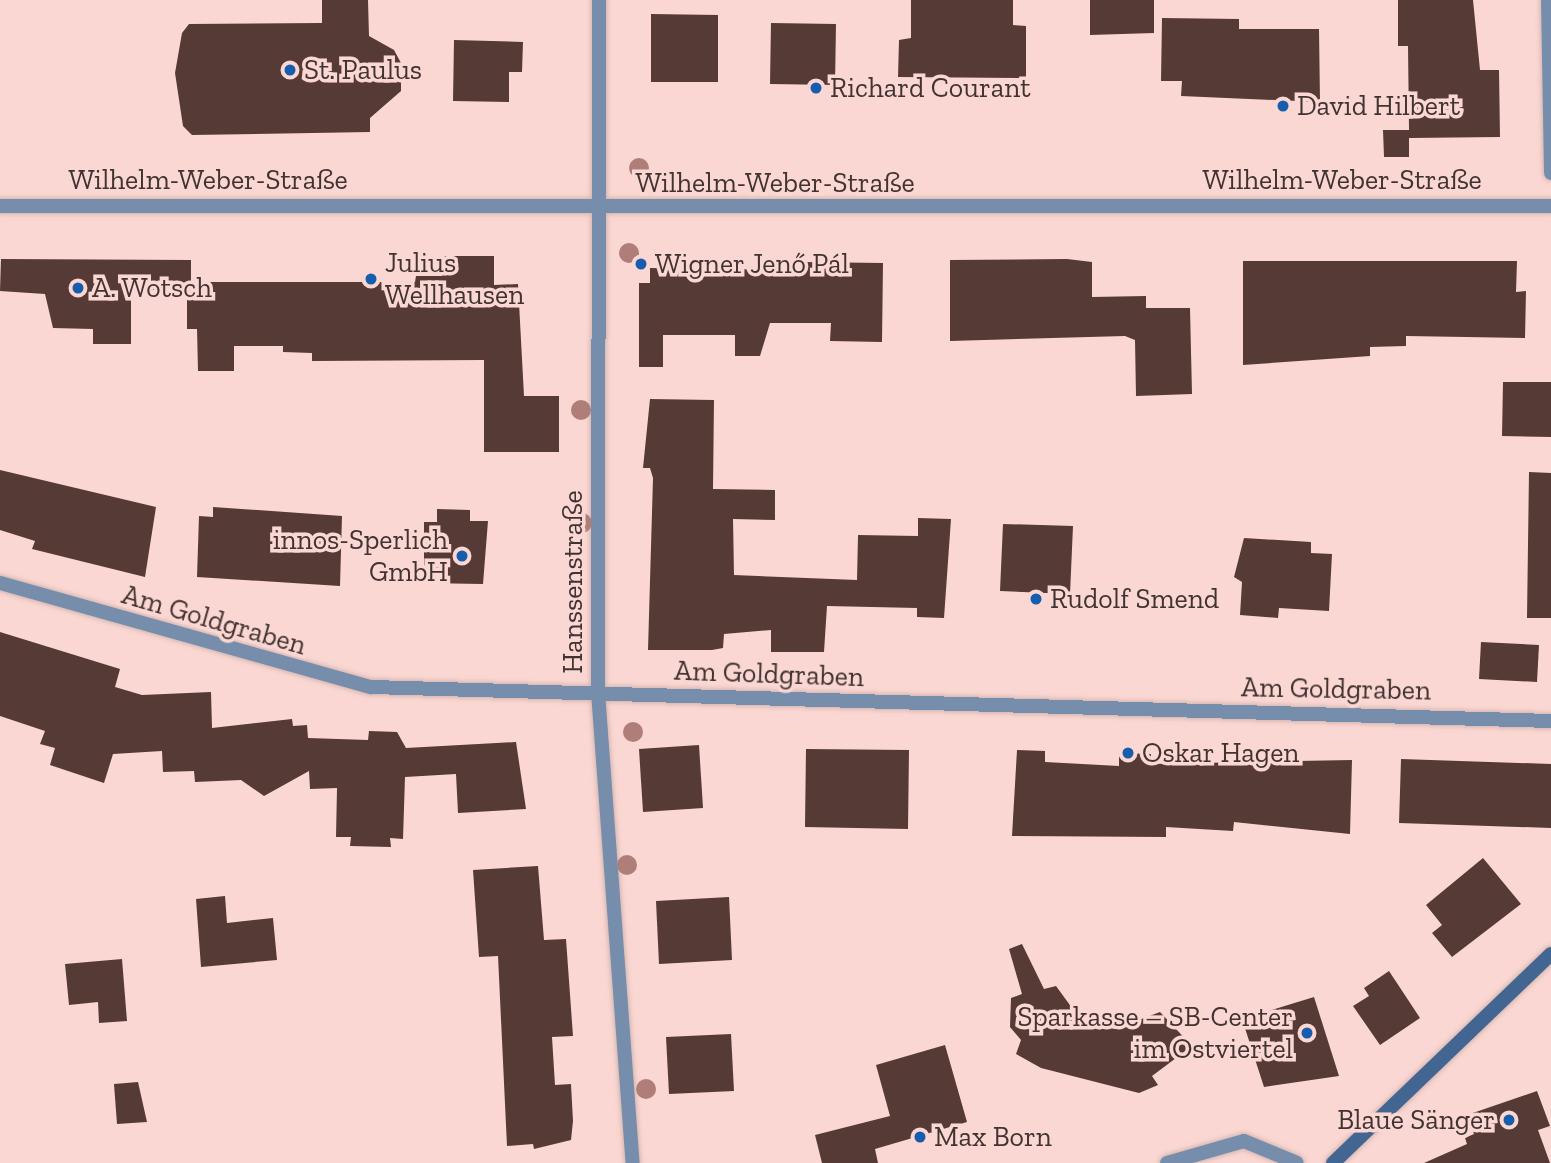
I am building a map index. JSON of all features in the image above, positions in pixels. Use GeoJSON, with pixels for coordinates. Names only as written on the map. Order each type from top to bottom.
{"type":"FeatureCollection","features":[{"type":"Feature","properties":{"kind":"street","name":"Hanssenstraße"},"geometry":{"type":"LineString","coordinates":[[599,0],[598,692],[633,1163]]}},
{"type":"Feature","properties":{"kind":"street"},"geometry":{"type":"LineString","coordinates":[[1548,0],[1551,173]]}},
{"type":"Feature","properties":{"kind":"street","name":"Wilhelm-Weber-Straße"},"geometry":{"type":"LineString","coordinates":[[0,206],[1551,206]]}},
{"type":"Feature","properties":{"kind":"street","name":"Am Goldgraben"},"geometry":{"type":"LineString","coordinates":[[0,583],[350,684],[1551,721]]}},
{"type":"Feature","properties":{"kind":"street"},"geometry":{"type":"LineString","coordinates":[[1333,1163],[1551,954]]}},
{"type":"Feature","properties":{"kind":"street"},"geometry":{"type":"LineString","coordinates":[[1167,1163],[1244,1141],[1297,1163]]}},
{"type":"Feature","properties":{"kind":"building","name":"St. Paulus"},"geometry":{"type":"Polygon","coordinates":[[[322,0],[368,0],[369,36],[394,50],[401,63],[401,91],[370,118],[370,132],[192,135],[183,126],[175,73],[182,33],[189,24],[322,23],[322,0]]]}},
{"type":"Feature","properties":{"kind":"building"},"geometry":{"type":"Polygon","coordinates":[[[911,0],[1013,0],[1013,25],[1026,26],[1026,78],[898,77],[899,40],[911,38],[911,0]]]}},
{"type":"Feature","properties":{"kind":"building"},"geometry":{"type":"Polygon","coordinates":[[[1090,0],[1154,0],[1154,33],[1090,35],[1090,0]]]}},
{"type":"Feature","properties":{"kind":"building"},"geometry":{"type":"Polygon","coordinates":[[[1398,0],[1473,0],[1480,70],[1499,70],[1500,137],[1409,138],[1409,157],[1384,157],[1383,130],[1409,130],[1408,46],[1398,46],[1398,0]]]}},
{"type":"Feature","properties":{"kind":"building"},"geometry":{"type":"Polygon","coordinates":[[[651,14],[718,15],[718,82],[651,82],[651,14]]]}},
{"type":"Feature","properties":{"kind":"building"},"geometry":{"type":"Polygon","coordinates":[[[1162,18],[1239,19],[1239,29],[1319,29],[1320,102],[1181,96],[1182,81],[1161,81],[1162,18]]]}},
{"type":"Feature","properties":{"kind":"building"},"geometry":{"type":"Polygon","coordinates":[[[771,23],[836,24],[835,85],[770,84],[771,23]]]}},
{"type":"Feature","properties":{"kind":"building"},"geometry":{"type":"Polygon","coordinates":[[[454,40],[523,42],[522,72],[509,72],[509,102],[453,101],[454,40]]]}},
{"type":"Feature","properties":{"kind":"building"},"geometry":{"type":"Polygon","coordinates":[[[442,256],[494,256],[494,285],[518,284],[524,396],[559,396],[559,452],[484,452],[484,360],[312,361],[312,353],[283,352],[283,346],[234,346],[234,371],[198,371],[197,329],[187,329],[187,290],[131,290],[131,344],[93,344],[93,329],[53,328],[45,294],[0,291],[1,259],[191,260],[191,282],[415,282],[416,276],[442,276],[442,256]]]}},
{"type":"Feature","properties":{"kind":"building"},"geometry":{"type":"Polygon","coordinates":[[[1067,259],[1092,262],[1092,297],[1146,296],[1146,308],[1190,308],[1192,394],[1136,396],[1135,340],[1125,336],[950,341],[950,260],[1067,259]]]}},
{"type":"Feature","properties":{"kind":"building"},"geometry":{"type":"Polygon","coordinates":[[[1243,261],[1517,261],[1516,292],[1526,291],[1525,338],[1406,336],[1406,346],[1370,347],[1370,356],[1243,365],[1243,261]]]}},
{"type":"Feature","properties":{"kind":"building"},"geometry":{"type":"Polygon","coordinates":[[[804,262],[883,263],[882,342],[830,341],[831,323],[770,323],[760,356],[735,356],[735,335],[663,335],[663,367],[639,367],[639,283],[650,283],[650,268],[804,270],[804,262]]]}},
{"type":"Feature","properties":{"kind":"building"},"geometry":{"type":"Polygon","coordinates":[[[1503,382],[1551,382],[1551,437],[1502,436],[1503,382]]]}},
{"type":"Feature","properties":{"kind":"building"},"geometry":{"type":"Polygon","coordinates":[[[650,399],[714,400],[713,489],[775,490],[775,520],[733,519],[734,575],[857,580],[858,535],[918,536],[918,518],[951,519],[944,618],[917,617],[917,608],[827,606],[824,652],[771,652],[771,630],[724,634],[723,648],[712,650],[648,650],[653,478],[650,468],[643,468],[650,399]]]}},
{"type":"Feature","properties":{"kind":"building"},"geometry":{"type":"Polygon","coordinates":[[[0,470],[156,507],[145,577],[32,549],[35,541],[0,530],[0,470]]]}},
{"type":"Feature","properties":{"kind":"building"},"geometry":{"type":"Polygon","coordinates":[[[1529,472],[1551,473],[1551,618],[1527,618],[1529,472]]]}},
{"type":"Feature","properties":{"kind":"building"},"geometry":{"type":"Polygon","coordinates":[[[213,507],[342,516],[340,586],[197,577],[199,516],[213,517],[213,507]]]}},
{"type":"Feature","properties":{"kind":"building"},"geometry":{"type":"Polygon","coordinates":[[[437,509],[470,510],[470,521],[488,521],[483,584],[424,583],[424,522],[437,522],[437,509]]]}},
{"type":"Feature","properties":{"kind":"building"},"geometry":{"type":"Polygon","coordinates":[[[1003,524],[1073,526],[1070,594],[1000,591],[1003,524]]]}},
{"type":"Feature","properties":{"kind":"building"},"geometry":{"type":"Polygon","coordinates":[[[1244,538],[1311,542],[1311,553],[1332,554],[1329,611],[1279,608],[1278,618],[1240,615],[1242,582],[1234,577],[1244,538]]]}},
{"type":"Feature","properties":{"kind":"building"},"geometry":{"type":"Polygon","coordinates":[[[0,632],[120,669],[115,687],[142,695],[211,692],[212,728],[292,719],[293,726],[307,725],[308,738],[368,740],[369,731],[397,732],[406,748],[516,742],[526,809],[458,813],[456,774],[405,777],[403,839],[390,838],[391,847],[350,846],[351,837],[336,837],[337,788],[310,789],[309,771],[264,796],[241,780],[195,782],[194,771],[163,772],[162,751],[113,754],[104,783],[50,765],[55,748],[40,744],[45,731],[0,716],[0,632]]]}},
{"type":"Feature","properties":{"kind":"building"},"geometry":{"type":"Polygon","coordinates":[[[1481,642],[1539,645],[1537,682],[1479,679],[1481,642]]]}},
{"type":"Feature","properties":{"kind":"building"},"geometry":{"type":"Polygon","coordinates":[[[699,745],[703,808],[643,812],[639,749],[699,745]]]}},
{"type":"Feature","properties":{"kind":"building"},"geometry":{"type":"Polygon","coordinates":[[[806,749],[909,750],[908,829],[805,827],[806,749]]]}},
{"type":"Feature","properties":{"kind":"building"},"geometry":{"type":"Polygon","coordinates":[[[1017,750],[1045,751],[1045,762],[1119,766],[1119,753],[1151,754],[1150,764],[1352,760],[1350,834],[1234,822],[1233,831],[1166,827],[1166,837],[1012,836],[1017,750]]]}},
{"type":"Feature","properties":{"kind":"building"},"geometry":{"type":"Polygon","coordinates":[[[1401,759],[1551,764],[1551,828],[1399,823],[1401,759]]]}},
{"type":"Feature","properties":{"kind":"building"},"geometry":{"type":"Polygon","coordinates":[[[1483,858],[1521,904],[1452,957],[1432,933],[1442,925],[1426,905],[1483,858]]]}},
{"type":"Feature","properties":{"kind":"building"},"geometry":{"type":"Polygon","coordinates":[[[538,866],[544,940],[566,939],[573,1036],[552,1037],[555,1085],[571,1084],[573,1121],[571,1140],[534,1149],[533,1144],[507,1146],[498,956],[479,957],[473,870],[538,866]]]}},
{"type":"Feature","properties":{"kind":"building"},"geometry":{"type":"Polygon","coordinates":[[[225,896],[227,923],[273,918],[277,960],[201,967],[196,899],[225,896]]]}},
{"type":"Feature","properties":{"kind":"building"},"geometry":{"type":"Polygon","coordinates":[[[729,897],[732,960],[659,964],[656,901],[729,897]]]}},
{"type":"Feature","properties":{"kind":"building"},"geometry":{"type":"Polygon","coordinates":[[[1022,944],[1044,989],[1056,986],[1083,1023],[1115,1029],[1160,1012],[1192,1046],[1152,1076],[1158,1085],[1139,1093],[1041,1068],[1016,1054],[1021,1040],[1010,1027],[1011,998],[1022,994],[1009,949],[1022,944]]]}},
{"type":"Feature","properties":{"kind":"building"},"geometry":{"type":"Polygon","coordinates":[[[122,959],[127,1021],[99,1023],[98,1002],[69,1005],[65,964],[122,959]]]}},
{"type":"Feature","properties":{"kind":"building"},"geometry":{"type":"Polygon","coordinates":[[[1389,971],[1420,1018],[1380,1045],[1353,1006],[1369,996],[1364,988],[1389,971]]]}},
{"type":"Feature","properties":{"kind":"building"},"geometry":{"type":"Polygon","coordinates":[[[1314,997],[1339,1076],[1264,1087],[1242,1019],[1314,997]]]}},
{"type":"Feature","properties":{"kind":"building"},"geometry":{"type":"Polygon","coordinates":[[[731,1034],[734,1091],[669,1094],[666,1037],[731,1034]]]}},
{"type":"Feature","properties":{"kind":"building"},"geometry":{"type":"Polygon","coordinates":[[[945,1045],[967,1122],[875,1149],[878,1163],[822,1163],[815,1135],[890,1116],[876,1065],[945,1045]]]}},
{"type":"Feature","properties":{"kind":"building"},"geometry":{"type":"Polygon","coordinates":[[[138,1082],[147,1122],[117,1124],[114,1084],[138,1082]]]}},
{"type":"Feature","properties":{"kind":"building","name":"Blaue Sänger"},"geometry":{"type":"Polygon","coordinates":[[[1537,1091],[1550,1126],[1538,1130],[1550,1163],[1424,1163],[1467,1144],[1465,1138],[1474,1134],[1467,1115],[1537,1091]]]}},
{"type":"Feature","properties":{"kind":"place","name":"St. Paulus"},"geometry":{"type":"Point","coordinates":[290,70]}},
{"type":"Feature","properties":{"kind":"place","name":"Richard Courant"},"geometry":{"type":"Point","coordinates":[816,88]}},
{"type":"Feature","properties":{"kind":"place","name":"David Hilbert"},"geometry":{"type":"Point","coordinates":[1283,106]}},
{"type":"Feature","properties":{"kind":"place","name":"Wigner Jenő Pál"},"geometry":{"type":"Point","coordinates":[641,264]}},
{"type":"Feature","properties":{"kind":"place","name":"Julius Wellhausen"},"geometry":{"type":"Point","coordinates":[371,279]}},
{"type":"Feature","properties":{"kind":"place","name":"A. Wotsch"},"geometry":{"type":"Point","coordinates":[78,288]}},
{"type":"Feature","properties":{"kind":"place","name":"innos-Sperlich GmbH"},"geometry":{"type":"Point","coordinates":[462,556]}},
{"type":"Feature","properties":{"kind":"place","name":"Rudolf Smend"},"geometry":{"type":"Point","coordinates":[1036,599]}},
{"type":"Feature","properties":{"kind":"place","name":"Oskar Hagen"},"geometry":{"type":"Point","coordinates":[1128,753]}},
{"type":"Feature","properties":{"kind":"place","name":"Sparkasse – SB-Center im Ostviertel"},"geometry":{"type":"Point","coordinates":[1307,1033]}},
{"type":"Feature","properties":{"kind":"place","name":"Blaue Sänger"},"geometry":{"type":"Point","coordinates":[1509,1120]}},
{"type":"Feature","properties":{"kind":"place","name":"Max Born"},"geometry":{"type":"Point","coordinates":[920,1137]}}]}
